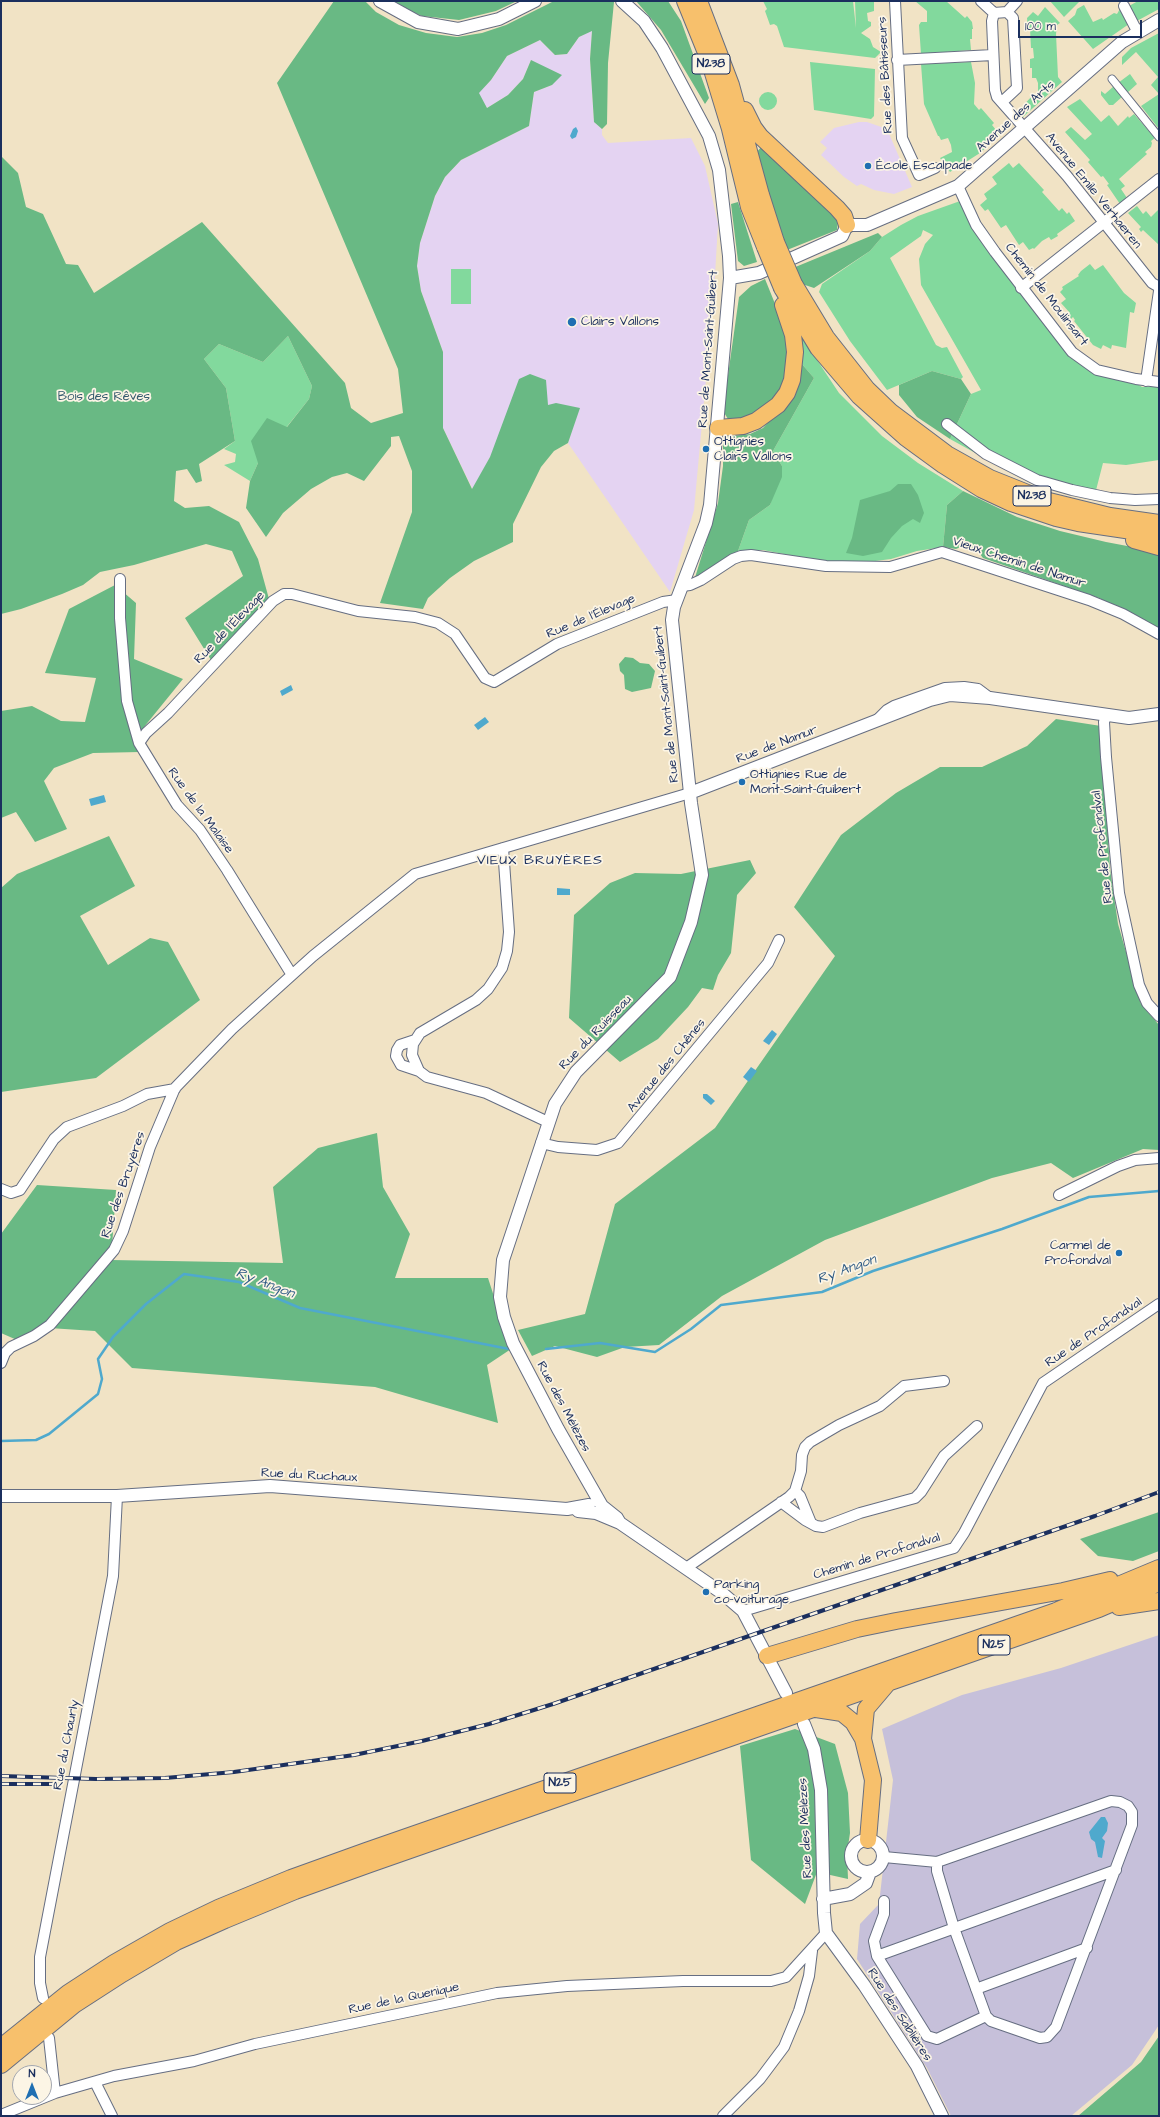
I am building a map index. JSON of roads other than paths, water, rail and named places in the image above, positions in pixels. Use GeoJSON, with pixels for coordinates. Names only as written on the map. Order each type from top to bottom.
{"type":"FeatureCollection","features":[{"type":"Feature","properties":{"kind":"highway","name":"N238"},"geometry":{"type":"LineString","coordinates":[[685,1],[707,53],[756,206],[788,286],[797,315],[834,369],[859,396],[981,489],[1035,511],[1078,523],[1159,535]]}},
{"type":"Feature","properties":{"kind":"highway","name":"N238"},"geometry":{"type":"LineString","coordinates":[[699,1],[731,85],[748,178]]}},
{"type":"Feature","properties":{"kind":"highway"},"geometry":{"type":"LineString","coordinates":[[731,85],[741,99],[754,128],[782,157],[837,208],[844,216],[847,226]]}},
{"type":"Feature","properties":{"kind":"highway"},"geometry":{"type":"LineString","coordinates":[[718,428],[743,426],[756,422],[778,404],[786,393],[792,380],[795,352],[793,335],[781,300],[788,286]]}},
{"type":"Feature","properties":{"kind":"highway","name":"N238"},"geometry":{"type":"LineString","coordinates":[[915,439],[947,454],[990,478],[1045,500],[1110,516],[1159,522]]}},
{"type":"Feature","properties":{"kind":"highway"},"geometry":{"type":"LineString","coordinates":[[1078,523],[1094,532],[1159,546]]}},
{"type":"Feature","properties":{"kind":"highway"},"geometry":{"type":"LineString","coordinates":[[767,1656],[857,1629],[1062,1591],[1125,1576],[1155,1575]]}},
{"type":"Feature","properties":{"kind":"highway","name":"N25"},"geometry":{"type":"LineString","coordinates":[[1,2065],[74,2005],[116,1977],[176,1942],[225,1920],[295,1891],[370,1864],[1099,1609],[1155,1575]]}},
{"type":"Feature","properties":{"kind":"highway","name":"N25"},"geometry":{"type":"LineString","coordinates":[[1,2047],[68,1993],[114,1962],[170,1931],[226,1905],[291,1878],[1155,1575]]}},
{"type":"Feature","properties":{"kind":"highway"},"geometry":{"type":"LineString","coordinates":[[1099,1609],[1159,1601]]}},
{"type":"Feature","properties":{"kind":"highway"},"geometry":{"type":"LineString","coordinates":[[863,1739],[866,1709],[890,1682]]}},
{"type":"Feature","properties":{"kind":"highway"},"geometry":{"type":"LineString","coordinates":[[812,1709],[842,1713],[853,1722],[863,1739],[873,1780],[868,1840]]}},
{"type":"Feature","properties":{"kind":"street"},"geometry":{"type":"LineString","coordinates":[[380,1],[418,22],[458,28],[499,19],[535,1]]}},
{"type":"Feature","properties":{"kind":"street","name":"Rue de Mont-Saint-Guibert"},"geometry":{"type":"LineString","coordinates":[[622,1],[644,21],[662,48],[709,136],[719,170],[730,278],[718,428],[710,505],[706,523],[677,600],[672,620],[690,793]]}},
{"type":"Feature","properties":{"kind":"street","name":"Rue des Bâtisseurs"},"geometry":{"type":"LineString","coordinates":[[895,1],[902,138],[919,175],[935,168]]}},
{"type":"Feature","properties":{"kind":"street"},"geometry":{"type":"LineString","coordinates":[[981,1],[994,13],[1007,12],[1017,1]]}},
{"type":"Feature","properties":{"kind":"street"},"geometry":{"type":"LineString","coordinates":[[1124,6],[1137,31]]}},
{"type":"Feature","properties":{"kind":"street"},"geometry":{"type":"LineString","coordinates":[[1002,102],[1016,88],[1013,18],[1007,12]]}},
{"type":"Feature","properties":{"kind":"street","name":"Avenue Emile Verhaeren"},"geometry":{"type":"LineString","coordinates":[[994,13],[992,21],[993,55],[995,90],[997,97],[1067,176],[1152,283],[1159,287]]}},
{"type":"Feature","properties":{"kind":"street","name":"Avenue des Arts"},"geometry":{"type":"LineString","coordinates":[[847,226],[867,225],[929,200],[958,186],[1024,128],[1101,66],[1137,31],[1159,20]]}},
{"type":"Feature","properties":{"kind":"street"},"geometry":{"type":"LineString","coordinates":[[898,60],[993,55]]}},
{"type":"Feature","properties":{"kind":"street"},"geometry":{"type":"LineString","coordinates":[[1112,79],[1159,137]]}},
{"type":"Feature","properties":{"kind":"street"},"geometry":{"type":"LineString","coordinates":[[1021,288],[1104,224],[1159,179]]}},
{"type":"Feature","properties":{"kind":"street","name":"Chemin de Moulinsart"},"geometry":{"type":"LineString","coordinates":[[958,186],[976,224],[1021,288],[1072,352],[1082,361],[1097,370],[1146,381],[1159,382]]}},
{"type":"Feature","properties":{"kind":"street"},"geometry":{"type":"LineString","coordinates":[[730,278],[759,273],[842,236],[847,226]]}},
{"type":"Feature","properties":{"kind":"street"},"geometry":{"type":"LineString","coordinates":[[1146,381],[1159,291]]}},
{"type":"Feature","properties":{"kind":"street"},"geometry":{"type":"LineString","coordinates":[[946,424],[986,454],[1037,480],[1072,490],[1110,498],[1135,500],[1159,499]]}},
{"type":"Feature","properties":{"kind":"street","name":"Vieux Chemin de Namur"},"geometry":{"type":"LineString","coordinates":[[682,586],[690,585],[701,580],[733,559],[741,556],[751,555],[826,566],[890,567],[942,552],[954,554],[1089,600],[1123,614],[1159,634]]}},
{"type":"Feature","properties":{"kind":"street","name":"Rue de la Malaise"},"geometry":{"type":"LineString","coordinates":[[120,579],[120,618],[127,701],[139,743],[177,805],[200,830],[227,870],[292,975]]}},
{"type":"Feature","properties":{"kind":"street","name":"Rue de l'Élevage"},"geometry":{"type":"LineString","coordinates":[[139,743],[146,733],[168,713],[273,601],[284,594],[292,594],[358,611],[415,616],[438,623],[455,634],[485,678],[494,682],[557,644],[663,602],[677,600]]}},
{"type":"Feature","properties":{"kind":"street","name":"Rue de Namur"},"geometry":{"type":"LineString","coordinates":[[690,793],[930,700],[950,695],[990,698],[1106,716],[1129,718],[1159,714]]}},
{"type":"Feature","properties":{"kind":"street","name":"Rue de Profondval"},"geometry":{"type":"LineString","coordinates":[[1106,716],[1104,722],[1106,757],[1119,893],[1140,985],[1147,1003],[1159,1016]]}},
{"type":"Feature","properties":{"kind":"street"},"geometry":{"type":"LineString","coordinates":[[1,1188],[12,1193],[24,1187],[54,1139],[67,1127],[124,1106],[146,1094],[175,1089],[232,1029],[292,975],[412,876],[690,793]]}},
{"type":"Feature","properties":{"kind":"street","name":"Rue du Ruisseau"},"geometry":{"type":"LineString","coordinates":[[513,1343],[501,1306],[501,1271],[548,1122],[563,1090],[576,1072],[670,977],[691,922],[702,875],[690,793]]}},
{"type":"Feature","properties":{"kind":"street"},"geometry":{"type":"LineString","coordinates":[[503,848],[509,932],[508,946],[502,968],[495,981],[483,994],[425,1029],[415,1040],[400,1045],[396,1056],[401,1065],[419,1071],[433,1080],[486,1093],[548,1122]]}},
{"type":"Feature","properties":{"kind":"street","name":"Avenue des Chênes"},"geometry":{"type":"LineString","coordinates":[[541,1143],[558,1147],[598,1150],[618,1143],[768,963],[779,940]]}},
{"type":"Feature","properties":{"kind":"street"},"geometry":{"type":"LineString","coordinates":[[415,1040],[412,1055],[419,1071]]}},
{"type":"Feature","properties":{"kind":"street","name":"Rue des Bruyères"},"geometry":{"type":"LineString","coordinates":[[1,1363],[5,1353],[11,1347],[34,1336],[50,1325],[114,1250],[123,1230],[150,1147],[175,1089]]}},
{"type":"Feature","properties":{"kind":"street"},"geometry":{"type":"LineString","coordinates":[[1059,1195],[1118,1166],[1135,1160],[1159,1158]]}},
{"type":"Feature","properties":{"kind":"street","name":"Rue de Profondval"},"geometry":{"type":"LineString","coordinates":[[1043,1383],[1159,1304]]}},
{"type":"Feature","properties":{"kind":"street","name":"Rue des Mélèzes"},"geometry":{"type":"LineString","coordinates":[[513,1343],[588,1484],[594,1507],[617,1518],[620,1523],[722,1593],[743,1611],[786,1693]]}},
{"type":"Feature","properties":{"kind":"street"},"geometry":{"type":"LineString","coordinates":[[686,1568],[795,1491],[801,1471],[802,1455],[805,1447],[810,1442],[839,1425],[880,1406],[904,1386],[944,1382]]}},
{"type":"Feature","properties":{"kind":"street","name":"Chemin de Profondval"},"geometry":{"type":"LineString","coordinates":[[743,1611],[954,1548],[964,1534],[1043,1383]]}},
{"type":"Feature","properties":{"kind":"street"},"geometry":{"type":"LineString","coordinates":[[781,1502],[816,1526],[823,1527],[860,1513],[915,1498],[921,1492],[944,1456],[977,1426]]}},
{"type":"Feature","properties":{"kind":"street","name":"Rue du Ruchaux"},"geometry":{"type":"LineString","coordinates":[[1,1496],[117,1496],[270,1486],[567,1509],[594,1507]]}},
{"type":"Feature","properties":{"kind":"street"},"geometry":{"type":"LineString","coordinates":[[795,1491],[800,1496],[811,1523]]}},
{"type":"Feature","properties":{"kind":"street","name":"Rue du Chaurly"},"geometry":{"type":"LineString","coordinates":[[43,1998],[40,1983],[43,1937],[113,1576],[117,1496]]}},
{"type":"Feature","properties":{"kind":"street","name":"Rue des Mélèzes"},"geometry":{"type":"LineString","coordinates":[[804,1724],[814,1749],[821,1790],[823,1899],[826,1933]]}},
{"type":"Feature","properties":{"kind":"street"},"geometry":{"type":"LineString","coordinates":[[884,1857],[937,1862],[1111,1801],[1120,1802],[1128,1806],[1132,1812],[1134,1820],[1056,2027],[1047,2037],[1040,2038],[991,2021],[986,2016],[954,1928],[937,1871],[937,1862]]}},
{"type":"Feature","properties":{"kind":"street"},"geometry":{"type":"LineString","coordinates":[[868,1840],[873,1841],[881,1847],[884,1857],[882,1864],[877,1869],[865,1871],[852,1862],[852,1851],[858,1843],[868,1840]]}},
{"type":"Feature","properties":{"kind":"street"},"geometry":{"type":"LineString","coordinates":[[877,1956],[1116,1870]]}},
{"type":"Feature","properties":{"kind":"street"},"geometry":{"type":"LineString","coordinates":[[823,1899],[850,1894],[858,1888],[865,1871]]}},
{"type":"Feature","properties":{"kind":"street"},"geometry":{"type":"LineString","coordinates":[[884,1900],[884,1914],[874,1941],[877,1956],[927,2036],[937,2039],[986,2016]]}},
{"type":"Feature","properties":{"kind":"street","name":"Rue de la Quenique"},"geometry":{"type":"LineString","coordinates":[[1,2115],[55,2093],[114,2076],[194,2061],[255,2044],[497,1993],[566,1986],[683,1981],[771,1981],[786,1977],[812,1951],[826,1933]]}},
{"type":"Feature","properties":{"kind":"street","name":"Rue des Sablières"},"geometry":{"type":"LineString","coordinates":[[826,1933],[864,1985],[917,2066],[942,2116]]}},
{"type":"Feature","properties":{"kind":"street"},"geometry":{"type":"LineString","coordinates":[[976,1989],[1087,1948]]}},
{"type":"Feature","properties":{"kind":"street"},"geometry":{"type":"LineString","coordinates":[[724,2116],[760,2079],[784,2047],[799,2011],[809,1976],[812,1951]]}},
{"type":"Feature","properties":{"kind":"street"},"geometry":{"type":"LineString","coordinates":[[49,2038],[55,2093]]}},
{"type":"Feature","properties":{"kind":"street"},"geometry":{"type":"LineString","coordinates":[[95,2082],[112,2116]]}},
{"type":"Feature","properties":{"kind":"water"},"geometry":{"type":"Polygon","coordinates":[[[576,127],[578,131],[576,137],[572,139],[570,136],[573,129],[576,127]]]}},
{"type":"Feature","properties":{"kind":"water"},"geometry":{"type":"Polygon","coordinates":[[[291,685],[293,690],[282,696],[280,691],[291,685]]]}},
{"type":"Feature","properties":{"kind":"water"},"geometry":{"type":"Polygon","coordinates":[[[485,717],[489,722],[478,730],[474,725],[485,717]]]}},
{"type":"Feature","properties":{"kind":"water"},"geometry":{"type":"Polygon","coordinates":[[[104,795],[106,802],[91,806],[89,799],[104,795]]]}},
{"type":"Feature","properties":{"kind":"water"},"geometry":{"type":"Polygon","coordinates":[[[557,888],[570,889],[570,895],[557,895],[557,888]]]}},
{"type":"Feature","properties":{"kind":"water"},"geometry":{"type":"Polygon","coordinates":[[[772,1030],[777,1034],[769,1045],[763,1041],[772,1030]]]}},
{"type":"Feature","properties":{"kind":"water"},"geometry":{"type":"Polygon","coordinates":[[[751,1067],[757,1071],[749,1082],[743,1077],[751,1067]]]}},
{"type":"Feature","properties":{"kind":"water"},"geometry":{"type":"Polygon","coordinates":[[[703,1094],[707,1094],[715,1101],[711,1105],[703,1098],[703,1094]]]}},
{"type":"Feature","properties":{"kind":"water"},"geometry":{"type":"Polygon","coordinates":[[[1101,1817],[1105,1817],[1108,1823],[1107,1831],[1102,1838],[1105,1841],[1102,1858],[1098,1857],[1095,1842],[1091,1839],[1089,1832],[1101,1817]]]}},
{"type":"Feature","properties":{"kind":"waterway","name":"Ry Angon"},"geometry":{"type":"LineString","coordinates":[[546,1349],[600,1343],[655,1352],[691,1329],[721,1305],[822,1292],[873,1271],[1002,1229],[1089,1197],[1159,1191]]}},
{"type":"Feature","properties":{"kind":"waterway","name":"Ry Angon"},"geometry":{"type":"LineString","coordinates":[[1,1441],[36,1440],[49,1434],[98,1394],[102,1379],[98,1359],[113,1337],[146,1304],[184,1274],[239,1282],[300,1308],[509,1349]]}},
{"type":"Feature","properties":{"kind":"railway"},"geometry":{"type":"LineString","coordinates":[[1,1776],[96,1779],[165,1778],[234,1772],[354,1755],[422,1741],[489,1724],[553,1704],[1095,1516],[1159,1492]]}},
{"type":"Feature","properties":{"kind":"railway"},"geometry":{"type":"LineString","coordinates":[[1,1784],[55,1784]]}},
{"type":"Feature","properties":{"kind":"place","name":"École Escalpade"},"geometry":{"type":"Point","coordinates":[868,166]}},
{"type":"Feature","properties":{"kind":"place","name":"Clairs Vallons"},"geometry":{"type":"Point","coordinates":[572,322]}},
{"type":"Feature","properties":{"kind":"place","name":"Ottignies Clairs Vallons"},"geometry":{"type":"Point","coordinates":[706,449]}},
{"type":"Feature","properties":{"kind":"place","name":"Ottignies Rue de Mont-Saint-Guibert"},"geometry":{"type":"Point","coordinates":[742,782]}},
{"type":"Feature","properties":{"kind":"place","name":"Carmel de Profondval"},"geometry":{"type":"Point","coordinates":[1119,1253]}},
{"type":"Feature","properties":{"kind":"place","name":"Parking co-voiturage"},"geometry":{"type":"Point","coordinates":[706,1592]}},
{"type":"Feature","properties":{"kind":"district","name":"VIEUX BRUYÈRES"},"geometry":{"type":"Point","coordinates":[540,861]}},
{"type":"Feature","properties":{"kind":"park label","name":"Bois des Rêves"},"geometry":{"type":"Point","coordinates":[104,397]}}]}
